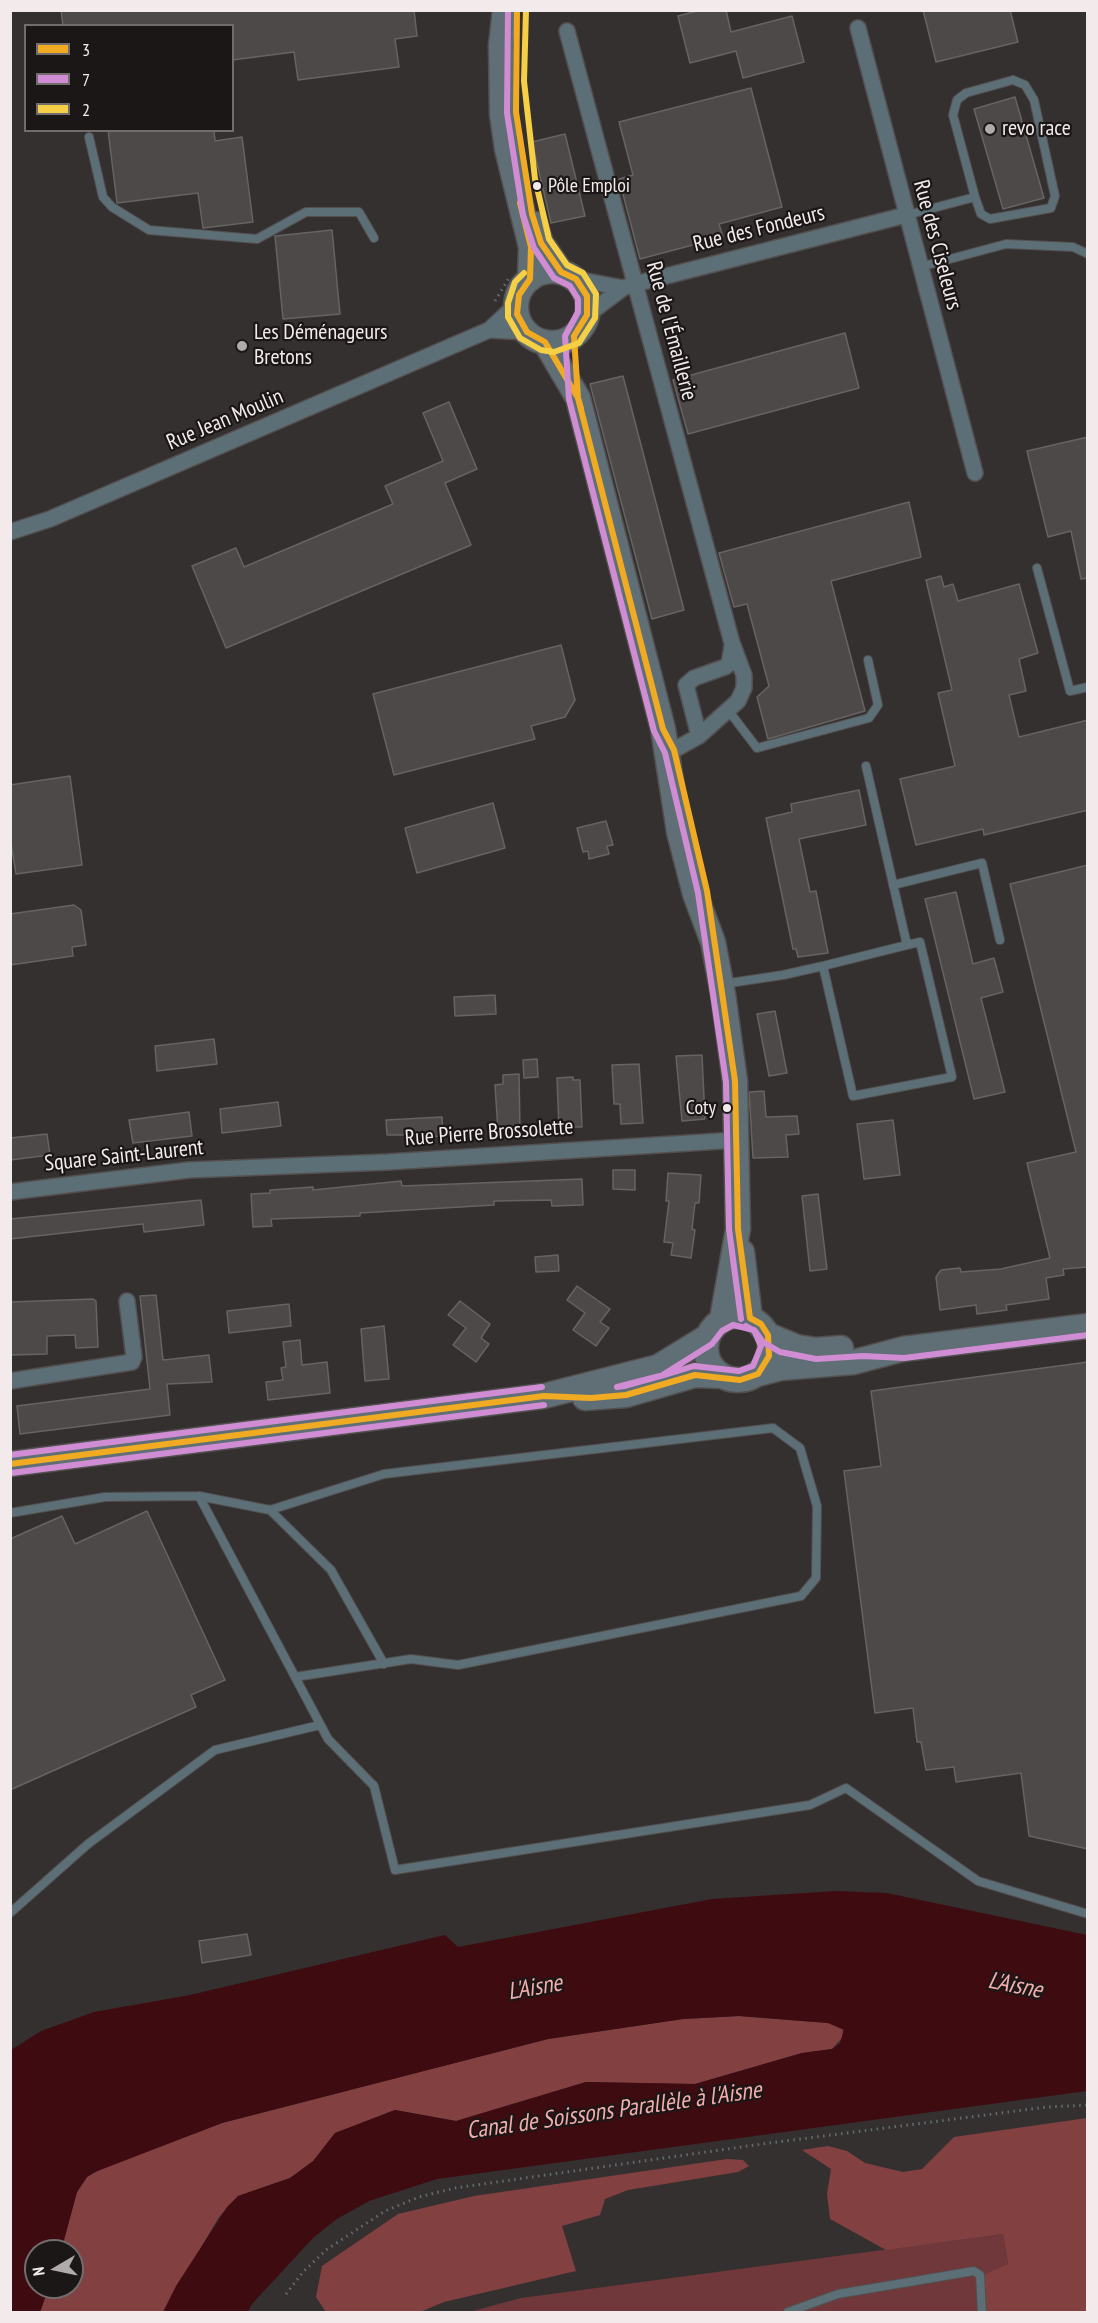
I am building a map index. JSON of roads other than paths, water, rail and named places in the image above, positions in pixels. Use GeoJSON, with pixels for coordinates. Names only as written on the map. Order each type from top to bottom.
{"type":"FeatureCollection","features":[{"type":"Feature","properties":{"kind":"main road"},"geometry":{"type":"LineString","coordinates":[[505,10],[501,54],[502,114],[507,149],[531,247],[530,279]]}},
{"type":"Feature","properties":{"kind":"main road"},"geometry":{"type":"LineString","coordinates":[[518,10],[515,81],[525,181],[541,243],[586,296],[587,315],[574,336],[564,341],[536,337]]}},
{"type":"Feature","properties":{"kind":"main road"},"geometry":{"type":"LineString","coordinates":[[568,276],[544,272],[530,279],[523,286],[517,304],[517,314],[536,337],[578,398]]}},
{"type":"Feature","properties":{"kind":"main road"},"geometry":{"type":"LineString","coordinates":[[574,336],[578,398],[663,729],[679,832],[695,894],[713,942]]}},
{"type":"Feature","properties":{"kind":"main road"},"geometry":{"type":"LineString","coordinates":[[663,729],[674,750],[707,891],[721,984],[735,1081],[738,1229],[750,1318]]}},
{"type":"Feature","properties":{"kind":"main road"},"geometry":{"type":"LineString","coordinates":[[721,1376],[707,1359],[738,1229]]}},
{"type":"Feature","properties":{"kind":"main road"},"geometry":{"type":"LineString","coordinates":[[10,1464],[544,1396],[658,1367],[715,1328],[741,1315],[761,1324],[768,1335],[784,1344],[816,1350],[863,1347],[903,1349]]}},
{"type":"Feature","properties":{"kind":"main road"},"geometry":{"type":"LineString","coordinates":[[544,1396],[591,1398],[626,1395],[695,1375],[721,1376],[740,1380],[781,1368],[854,1362],[903,1349],[1088,1326]]}},
{"type":"Feature","properties":{"kind":"main road"},"geometry":{"type":"LineString","coordinates":[[758,1374],[769,1356],[768,1335]]}},
{"type":"Feature","properties":{"kind":"street","name":"Rue des Ciseleurs"},"geometry":{"type":"LineString","coordinates":[[858,28],[975,474]]}},
{"type":"Feature","properties":{"kind":"street","name":"Rue de l'Émaillerie"},"geometry":{"type":"LineString","coordinates":[[567,31],[629,286],[732,643],[744,675],[744,688],[738,701],[699,736],[674,750]]}},
{"type":"Feature","properties":{"kind":"street","name":"Rue des Fondeurs"},"geometry":{"type":"LineString","coordinates":[[629,286],[906,215]]}},
{"type":"Feature","properties":{"kind":"street"},"geometry":{"type":"LineString","coordinates":[[568,276],[629,286]]}},
{"type":"Feature","properties":{"kind":"street"},"geometry":{"type":"LineString","coordinates":[[587,315],[629,286]]}},
{"type":"Feature","properties":{"kind":"street","name":"Rue Jean Moulin"},"geometry":{"type":"LineString","coordinates":[[10,532],[50,519],[489,330],[517,304]]}},
{"type":"Feature","properties":{"kind":"street","name":"Rue Jean Moulin"},"geometry":{"type":"LineString","coordinates":[[489,330],[536,337]]}},
{"type":"Feature","properties":{"kind":"street"},"geometry":{"type":"LineString","coordinates":[[699,736],[686,685],[694,678],[729,664],[732,643]]}},
{"type":"Feature","properties":{"kind":"street","name":"Rue Pierre Brossolette"},"geometry":{"type":"LineString","coordinates":[[243,1167],[388,1162],[737,1140]]}},
{"type":"Feature","properties":{"kind":"street","name":"Square Saint-Laurent"},"geometry":{"type":"LineString","coordinates":[[10,1192],[189,1170],[243,1167]]}},
{"type":"Feature","properties":{"kind":"street"},"geometry":{"type":"LineString","coordinates":[[10,1381],[132,1362],[134,1357],[127,1301]]}},
{"type":"Feature","properties":{"kind":"lane"},"geometry":{"type":"LineString","coordinates":[[1013,80],[1025,85],[1034,100],[1056,196],[1051,208],[990,219],[981,214],[975,196],[953,115],[957,100],[966,93],[1013,80]]}},
{"type":"Feature","properties":{"kind":"lane"},"geometry":{"type":"LineString","coordinates":[[89,137],[104,197],[112,207],[149,230],[257,238],[306,212],[359,212],[374,238]]}},
{"type":"Feature","properties":{"kind":"lane"},"geometry":{"type":"LineString","coordinates":[[906,215],[975,196]]}},
{"type":"Feature","properties":{"kind":"lane"},"geometry":{"type":"LineString","coordinates":[[920,267],[1006,244],[1073,247],[1088,254]]}},
{"type":"Feature","properties":{"kind":"lane"},"geometry":{"type":"LineString","coordinates":[[1037,568],[1070,691],[1088,687]]}},
{"type":"Feature","properties":{"kind":"lane"},"geometry":{"type":"LineString","coordinates":[[728,710],[757,748],[869,718],[878,705],[868,660]]}},
{"type":"Feature","properties":{"kind":"lane"},"geometry":{"type":"LineString","coordinates":[[866,766],[907,945]]}},
{"type":"Feature","properties":{"kind":"lane"},"geometry":{"type":"LineString","coordinates":[[893,885],[982,863],[1000,940]]}},
{"type":"Feature","properties":{"kind":"lane"},"geometry":{"type":"LineString","coordinates":[[721,984],[783,975],[920,942],[952,1077],[853,1096],[823,966]]}},
{"type":"Feature","properties":{"kind":"lane"},"geometry":{"type":"LineString","coordinates":[[10,1513],[105,1497],[199,1496],[270,1509],[384,1474],[773,1428],[800,1448],[817,1506],[816,1578],[801,1596],[458,1665],[411,1659],[295,1677]]}},
{"type":"Feature","properties":{"kind":"lane"},"geometry":{"type":"LineString","coordinates":[[199,1496],[328,1739],[374,1786],[395,1870],[810,1805],[846,1788],[978,1881],[1088,1914]]}},
{"type":"Feature","properties":{"kind":"lane"},"geometry":{"type":"LineString","coordinates":[[270,1509],[331,1570],[384,1664]]}},
{"type":"Feature","properties":{"kind":"lane"},"geometry":{"type":"LineString","coordinates":[[10,1913],[88,1844],[215,1750],[320,1725]]}},
{"type":"Feature","properties":{"kind":"lane"},"geometry":{"type":"LineString","coordinates":[[788,2313],[838,2294],[974,2271],[980,2275],[982,2313]]}},
{"type":"Feature","properties":{"kind":"water"},"geometry":{"type":"Polygon","coordinates":[[[836,1891],[887,1893],[1087,1935],[1087,2091],[437,2179],[369,2201],[337,2219],[314,2237],[252,2304],[248,2312],[163,2312],[176,2286],[227,2207],[238,2196],[290,2178],[313,2161],[335,2133],[395,2110],[456,2121],[586,2082],[695,2084],[802,2053],[832,2049],[840,2043],[844,2030],[828,2023],[739,2016],[683,2019],[548,2039],[222,2123],[95,2172],[87,2177],[77,2192],[64,2239],[24,2239],[24,2299],[45,2299],[40,2312],[11,2312],[11,2050],[41,2031],[94,2012],[190,1995],[445,1935],[458,1947],[712,1899],[836,1891]]]}},
{"type":"Feature","properties":{"kind":"place","name":"revo race"},"geometry":{"type":"Point","coordinates":[990,129]}},
{"type":"Feature","properties":{"kind":"place","name":"Pôle Emploi"},"geometry":{"type":"Point","coordinates":[537,186]}},
{"type":"Feature","properties":{"kind":"place","name":"Les Déménageurs Bretons"},"geometry":{"type":"Point","coordinates":[242,346]}},
{"type":"Feature","properties":{"kind":"place","name":"Coty"},"geometry":{"type":"Point","coordinates":[727,1108]}},
{"type":"Feature","properties":{"kind":"water label","name":"L'Aisne"},"geometry":{"type":"Point","coordinates":[1015,1986]}},
{"type":"Feature","properties":{"kind":"water label","name":"L'Aisne"},"geometry":{"type":"Point","coordinates":[535,1988]}},
{"type":"Feature","properties":{"kind":"water label","name":"Canal de Soissons Parallèle à l'Aisne"},"geometry":{"type":"Point","coordinates":[614,2111]}}]}
